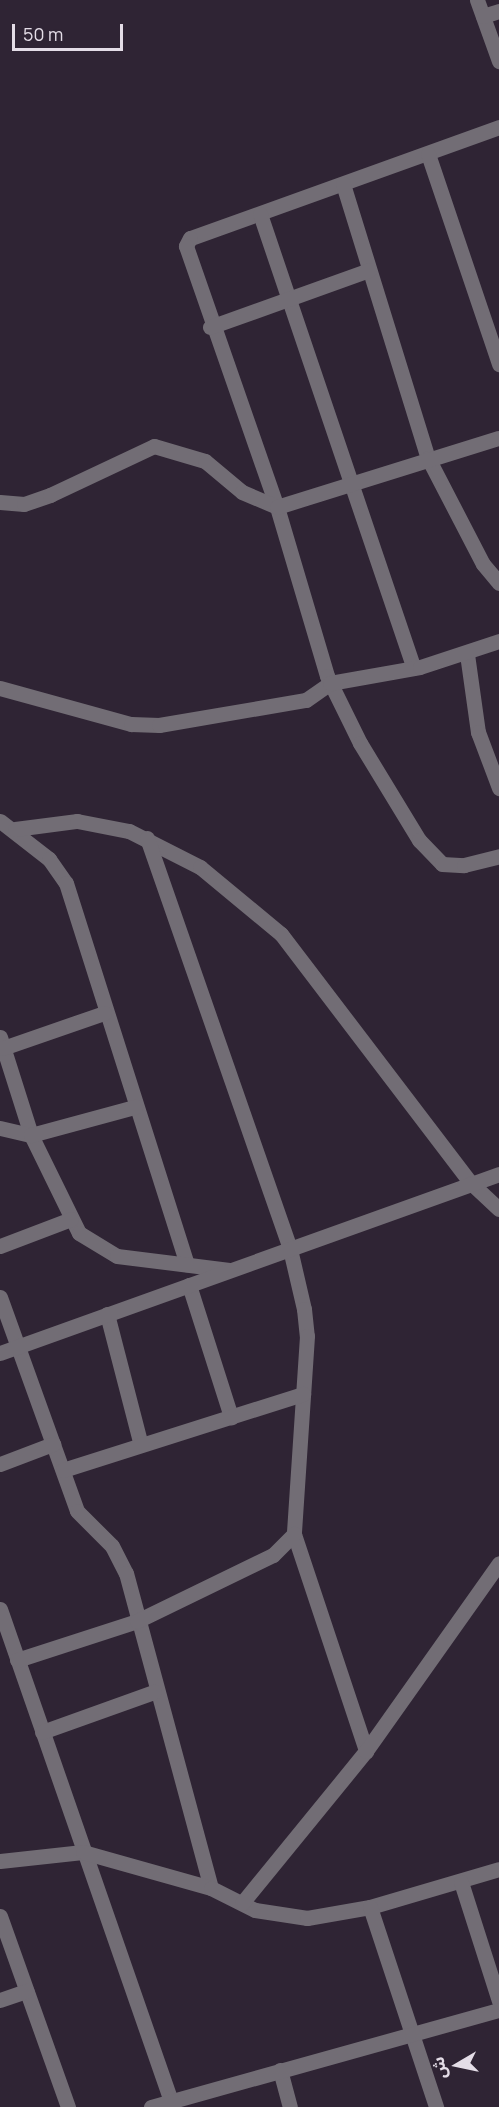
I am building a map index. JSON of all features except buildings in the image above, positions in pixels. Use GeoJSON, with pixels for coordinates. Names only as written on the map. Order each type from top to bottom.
{"type":"FeatureCollection","features":[{"type":"Feature","properties":{"kind":"street"},"geometry":{"type":"LineString","coordinates":[[477,0],[499,61]]}},
{"type":"Feature","properties":{"kind":"street"},"geometry":{"type":"LineString","coordinates":[[483,16],[499,11]]}},
{"type":"Feature","properties":{"kind":"street"},"geometry":{"type":"LineString","coordinates":[[499,127],[260,213],[187,242],[210,327],[277,507],[303,607],[330,683],[419,840],[442,864],[464,866],[499,856]]}},
{"type":"Feature","properties":{"kind":"street"},"geometry":{"type":"LineString","coordinates":[[428,154],[499,364]]}},
{"type":"Feature","properties":{"kind":"street"},"geometry":{"type":"LineString","coordinates":[[343,184],[428,458],[483,564],[499,583]]}},
{"type":"Feature","properties":{"kind":"street"},"geometry":{"type":"LineString","coordinates":[[260,213],[414,669]]}},
{"type":"Feature","properties":{"kind":"street"},"geometry":{"type":"LineString","coordinates":[[210,327],[369,270]]}},
{"type":"Feature","properties":{"kind":"street"},"geometry":{"type":"LineString","coordinates":[[0,502],[24,504],[50,495],[154,447],[206,461],[242,492],[277,507],[428,458],[499,438]]}},
{"type":"Feature","properties":{"kind":"street"},"geometry":{"type":"LineString","coordinates":[[0,688],[147,725],[306,700],[330,683],[414,669],[467,654],[499,641]]}},
{"type":"Feature","properties":{"kind":"street"},"geometry":{"type":"LineString","coordinates":[[467,654],[478,732],[499,788]]}},
{"type":"Feature","properties":{"kind":"street"},"geometry":{"type":"LineString","coordinates":[[0,821],[15,829],[66,883],[104,1013],[187,1264]]}},
{"type":"Feature","properties":{"kind":"street"},"geometry":{"type":"LineString","coordinates":[[15,829],[78,821],[147,838],[200,867],[281,934],[471,1183],[499,1209]]}},
{"type":"Feature","properties":{"kind":"street"},"geometry":{"type":"LineString","coordinates":[[147,838],[290,1249],[307,1336],[294,1534],[366,1751]]}},
{"type":"Feature","properties":{"kind":"street"},"geometry":{"type":"LineString","coordinates":[[104,1013],[2,1043],[31,1135],[71,1219],[79,1233],[117,1256],[231,1270]]}},
{"type":"Feature","properties":{"kind":"street"},"geometry":{"type":"LineString","coordinates":[[0,1128],[31,1135],[135,1107]]}},
{"type":"Feature","properties":{"kind":"street"},"geometry":{"type":"LineString","coordinates":[[0,1353],[499,1174]]}},
{"type":"Feature","properties":{"kind":"street"},"geometry":{"type":"LineString","coordinates":[[0,1246],[71,1219]]}},
{"type":"Feature","properties":{"kind":"street"},"geometry":{"type":"LineString","coordinates":[[189,1285],[231,1417]]}},
{"type":"Feature","properties":{"kind":"street"},"geometry":{"type":"LineString","coordinates":[[0,1297],[77,1511],[112,1546],[126,1573],[154,1692],[211,1888]]}},
{"type":"Feature","properties":{"kind":"street"},"geometry":{"type":"LineString","coordinates":[[107,1314],[141,1445]]}},
{"type":"Feature","properties":{"kind":"street"},"geometry":{"type":"LineString","coordinates":[[63,1470],[303,1394]]}},
{"type":"Feature","properties":{"kind":"street"},"geometry":{"type":"LineString","coordinates":[[0,1464],[53,1444]]}},
{"type":"Feature","properties":{"kind":"street"},"geometry":{"type":"LineString","coordinates":[[17,1660],[137,1621],[273,1555],[294,1534]]}},
{"type":"Feature","properties":{"kind":"street"},"geometry":{"type":"LineString","coordinates":[[242,1903],[366,1751],[499,1563]]}},
{"type":"Feature","properties":{"kind":"street"},"geometry":{"type":"LineString","coordinates":[[0,1609],[172,2104]]}},
{"type":"Feature","properties":{"kind":"street"},"geometry":{"type":"LineString","coordinates":[[42,1732],[154,1692]]}},
{"type":"Feature","properties":{"kind":"street"},"geometry":{"type":"LineString","coordinates":[[0,1861],[83,1852],[211,1888],[242,1903],[307,1918],[370,1907],[462,1882],[499,1869]]}},
{"type":"Feature","properties":{"kind":"street"},"geometry":{"type":"LineString","coordinates":[[462,1882],[499,2001]]}},
{"type":"Feature","properties":{"kind":"street"},"geometry":{"type":"LineString","coordinates":[[370,1907],[436,2107]]}},
{"type":"Feature","properties":{"kind":"street"},"geometry":{"type":"LineString","coordinates":[[0,1916],[68,2107]]}},
{"type":"Feature","properties":{"kind":"street"},"geometry":{"type":"LineString","coordinates":[[0,2000],[26,1991]]}},
{"type":"Feature","properties":{"kind":"street"},"geometry":{"type":"LineString","coordinates":[[151,2107],[172,2104],[280,2070],[499,2010]]}},
{"type":"Feature","properties":{"kind":"street"},"geometry":{"type":"LineString","coordinates":[[280,2070],[290,2107]]}}]}
